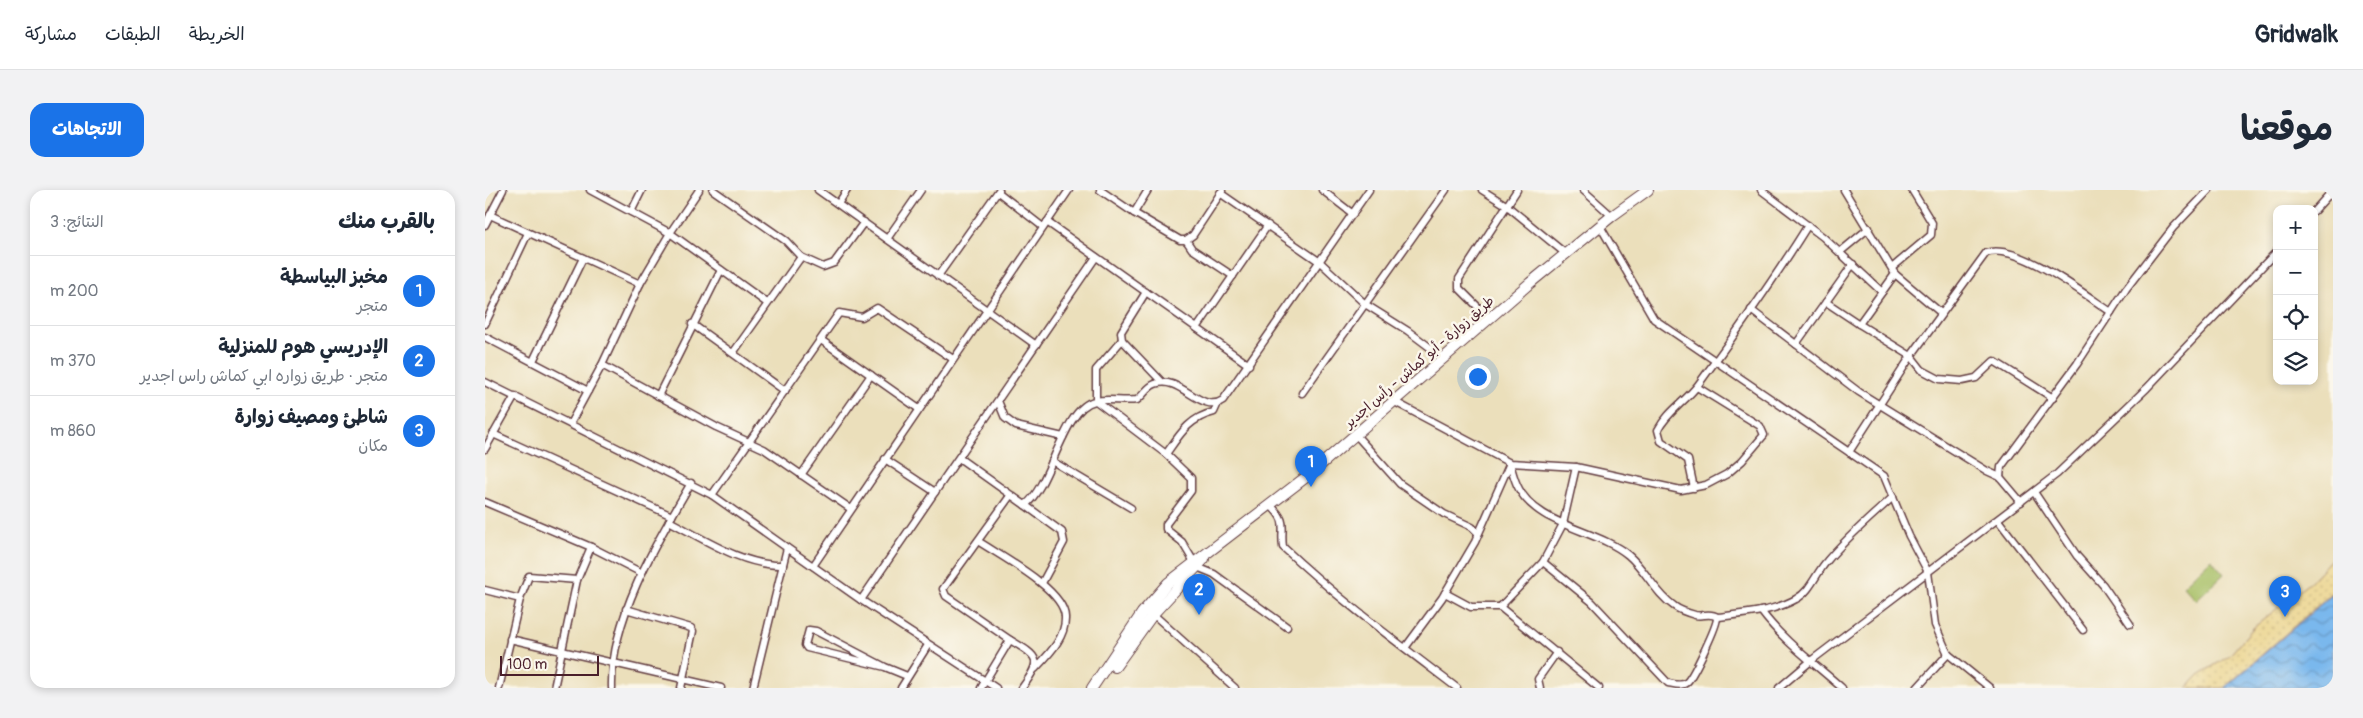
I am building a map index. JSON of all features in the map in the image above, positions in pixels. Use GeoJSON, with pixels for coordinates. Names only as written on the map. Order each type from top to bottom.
{"type":"FeatureCollection","features":[{"type":"Feature","properties":{"kind":"main road","name":"طريق زوارة - أبو كماش - رأس اجدير"},"geometry":{"type":"LineString","coordinates":[[1171,586],[1356,435],[1530,283],[1612,216],[1648,190]]}},
{"type":"Feature","properties":{"kind":"main road"},"geometry":{"type":"LineString","coordinates":[[1100,688],[1171,586]]}},
{"type":"Feature","properties":{"kind":"main road"},"geometry":{"type":"LineString","coordinates":[[1092,688],[1142,613],[1171,586]]}},
{"type":"Feature","properties":{"kind":"street"},"geometry":{"type":"LineString","coordinates":[[485,225],[503,190]]}},
{"type":"Feature","properties":{"kind":"street"},"geometry":{"type":"LineString","coordinates":[[590,190],[670,233],[767,303]]}},
{"type":"Feature","properties":{"kind":"street"},"geometry":{"type":"LineString","coordinates":[[631,212],[642,190]]}},
{"type":"Feature","properties":{"kind":"street"},"geometry":{"type":"LineString","coordinates":[[570,424],[602,365],[640,284],[670,233],[699,190]]}},
{"type":"Feature","properties":{"kind":"street"},"geometry":{"type":"LineString","coordinates":[[713,190],[786,241],[801,257],[823,267],[828,267],[834,263],[864,222]]}},
{"type":"Feature","properties":{"kind":"street"},"geometry":{"type":"LineString","coordinates":[[818,190],[1036,345]]}},
{"type":"Feature","properties":{"kind":"street"},"geometry":{"type":"LineString","coordinates":[[838,204],[847,190]]}},
{"type":"Feature","properties":{"kind":"street"},"geometry":{"type":"LineString","coordinates":[[887,239],[921,190]]}},
{"type":"Feature","properties":{"kind":"street"},"geometry":{"type":"LineString","coordinates":[[813,566],[1069,190]]}},
{"type":"Feature","properties":{"kind":"street"},"geometry":{"type":"LineString","coordinates":[[1100,190],[1180,240],[1186,240],[1193,235],[1221,192],[1320,262],[1365,304],[1408,330],[1444,358]]}},
{"type":"Feature","properties":{"kind":"street"},"geometry":{"type":"LineString","coordinates":[[1134,213],[1148,190]]}},
{"type":"Feature","properties":{"kind":"street"},"geometry":{"type":"LineString","coordinates":[[1322,190],[1353,214]]}},
{"type":"Feature","properties":{"kind":"street"},"geometry":{"type":"LineString","coordinates":[[1025,505],[1052,461],[1063,437],[1082,409],[1096,401],[1137,400],[1154,384],[1162,382],[1177,385],[1210,404],[1223,400],[1369,190]]}},
{"type":"Feature","properties":{"kind":"street"},"geometry":{"type":"LineString","coordinates":[[1302,393],[1446,190]]}},
{"type":"Feature","properties":{"kind":"street"},"geometry":{"type":"LineString","coordinates":[[1483,190],[1506,205],[1566,254]]}},
{"type":"Feature","properties":{"kind":"street"},"geometry":{"type":"LineString","coordinates":[[1490,319],[1466,298],[1458,285],[1459,280],[1517,190]]}},
{"type":"Feature","properties":{"kind":"street"},"geometry":{"type":"LineString","coordinates":[[1583,190],[1612,216]]}},
{"type":"Feature","properties":{"kind":"street"},"geometry":{"type":"LineString","coordinates":[[1761,190],[1841,252],[1882,292]]}},
{"type":"Feature","properties":{"kind":"street"},"geometry":{"type":"LineString","coordinates":[[1844,190],[1894,270],[1941,314]]}},
{"type":"Feature","properties":{"kind":"street"},"geometry":{"type":"LineString","coordinates":[[1859,324],[1882,292],[1894,270],[1931,235],[1932,223],[1911,190]]}},
{"type":"Feature","properties":{"kind":"street"},"geometry":{"type":"LineString","coordinates":[[2000,476],[2001,467],[2053,398],[2111,312],[2173,228],[2209,190]]}},
{"type":"Feature","properties":{"kind":"street"},"geometry":{"type":"LineString","coordinates":[[2318,206],[2333,190]]}},
{"type":"Feature","properties":{"kind":"street"},"geometry":{"type":"LineString","coordinates":[[938,276],[998,191],[1096,257],[1249,365]]}},
{"type":"Feature","properties":{"kind":"street"},"geometry":{"type":"LineString","coordinates":[[490,215],[640,284]]}},
{"type":"Feature","properties":{"kind":"street"},"geometry":{"type":"LineString","coordinates":[[1197,328],[1268,225]]}},
{"type":"Feature","properties":{"kind":"street"},"geometry":{"type":"LineString","coordinates":[[1694,488],[1688,460],[1661,441],[1658,435],[1663,421],[1697,387],[1781,269],[1808,225]]}},
{"type":"Feature","properties":{"kind":"street"},"geometry":{"type":"LineString","coordinates":[[1600,226],[1654,319],[1884,476],[1909,536],[1928,572],[1935,625],[1948,654],[1989,688]]}},
{"type":"Feature","properties":{"kind":"street"},"geometry":{"type":"LineString","coordinates":[[1841,252],[1869,228]]}},
{"type":"Feature","properties":{"kind":"street"},"geometry":{"type":"LineString","coordinates":[[485,324],[528,233]]}},
{"type":"Feature","properties":{"kind":"street"},"geometry":{"type":"LineString","coordinates":[[1186,240],[1192,249],[1233,276]]}},
{"type":"Feature","properties":{"kind":"street"},"geometry":{"type":"LineString","coordinates":[[1849,452],[1911,356],[1982,256],[1994,250],[2012,252],[2029,259],[2111,312]]}},
{"type":"Feature","properties":{"kind":"street"},"geometry":{"type":"LineString","coordinates":[[1779,688],[1812,660],[2057,474],[2147,388],[2273,255]]}},
{"type":"Feature","properties":{"kind":"street"},"geometry":{"type":"LineString","coordinates":[[733,353],[801,257]]}},
{"type":"Feature","properties":{"kind":"street"},"geometry":{"type":"LineString","coordinates":[[861,600],[1096,257]]}},
{"type":"Feature","properties":{"kind":"street"},"geometry":{"type":"LineString","coordinates":[[533,361],[583,258]]}},
{"type":"Feature","properties":{"kind":"street"},"geometry":{"type":"LineString","coordinates":[[1796,344],[1853,264]]}},
{"type":"Feature","properties":{"kind":"street"},"geometry":{"type":"LineString","coordinates":[[658,396],[692,324],[721,270]]}},
{"type":"Feature","properties":{"kind":"street"},"geometry":{"type":"LineString","coordinates":[[1146,292],[1121,332],[1122,340],[1162,382]]}},
{"type":"Feature","properties":{"kind":"street"},"geometry":{"type":"LineString","coordinates":[[1826,302],[1911,356],[1922,370],[1939,379],[1962,381],[1976,378],[1994,361],[2053,398]]}},
{"type":"Feature","properties":{"kind":"street"},"geometry":{"type":"LineString","coordinates":[[713,495],[839,313],[862,316],[877,308],[953,359]]}},
{"type":"Feature","properties":{"kind":"street"},"geometry":{"type":"LineString","coordinates":[[1751,310],[1879,405],[1987,471],[2000,476],[2021,502]]}},
{"type":"Feature","properties":{"kind":"street"},"geometry":{"type":"LineString","coordinates":[[692,324],[785,391]]}},
{"type":"Feature","properties":{"kind":"street"},"geometry":{"type":"LineString","coordinates":[[485,337],[588,391]]}},
{"type":"Feature","properties":{"kind":"street"},"geometry":{"type":"LineString","coordinates":[[821,340],[919,409]]}},
{"type":"Feature","properties":{"kind":"street"},"geometry":{"type":"LineString","coordinates":[[1096,401],[1095,370],[1122,340]]}},
{"type":"Feature","properties":{"kind":"street"},"geometry":{"type":"LineString","coordinates":[[602,365],[658,396],[765,449],[851,509]]}},
{"type":"Feature","properties":{"kind":"street"},"geometry":{"type":"LineString","coordinates":[[801,474],[871,375]]}},
{"type":"Feature","properties":{"kind":"street"},"geometry":{"type":"LineString","coordinates":[[485,382],[713,495],[861,600],[996,688]]}},
{"type":"Feature","properties":{"kind":"street"},"geometry":{"type":"LineString","coordinates":[[1395,402],[1510,464],[1576,467],[1681,490],[1706,485],[1727,474],[1742,461],[1764,436],[1760,426],[1697,387]]}},
{"type":"Feature","properties":{"kind":"street"},"geometry":{"type":"LineString","coordinates":[[485,449],[515,396]]}},
{"type":"Feature","properties":{"kind":"street"},"geometry":{"type":"LineString","coordinates":[[998,401],[1005,418],[1016,426],[1063,437]]}},
{"type":"Feature","properties":{"kind":"street"},"geometry":{"type":"LineString","coordinates":[[1096,401],[1166,454],[1191,478],[1191,491],[1166,524],[1167,530],[1182,542],[1195,565],[1214,574],[1287,627]]}},
{"type":"Feature","properties":{"kind":"street"},"geometry":{"type":"LineString","coordinates":[[1166,454],[1185,425],[1202,414],[1214,412],[1218,403]]}},
{"type":"Feature","properties":{"kind":"street"},"geometry":{"type":"LineString","coordinates":[[493,434],[671,519],[750,560],[770,565],[783,565]]}},
{"type":"Feature","properties":{"kind":"street"},"geometry":{"type":"LineString","coordinates":[[1356,435],[1400,484],[1444,514],[1472,527],[1478,533]]}},
{"type":"Feature","properties":{"kind":"street"},"geometry":{"type":"LineString","coordinates":[[959,458],[1062,532],[1064,542],[1042,583]]}},
{"type":"Feature","properties":{"kind":"street"},"geometry":{"type":"LineString","coordinates":[[885,459],[935,492]]}},
{"type":"Feature","properties":{"kind":"street"},"geometry":{"type":"LineString","coordinates":[[1052,461],[1131,508]]}},
{"type":"Feature","properties":{"kind":"street"},"geometry":{"type":"LineString","coordinates":[[1510,464],[1518,487],[1531,503],[1563,524],[1601,538],[1628,555],[1661,594],[1675,607],[1697,615],[1710,614],[1717,617],[1761,611],[1796,599],[1812,585],[1832,555],[1893,496]]}},
{"type":"Feature","properties":{"kind":"street"},"geometry":{"type":"LineString","coordinates":[[1405,648],[1445,592],[1475,542],[1510,464]]}},
{"type":"Feature","properties":{"kind":"street"},"geometry":{"type":"LineString","coordinates":[[1501,607],[1543,562],[1563,524],[1576,467]]}},
{"type":"Feature","properties":{"kind":"street"},"geometry":{"type":"LineString","coordinates":[[612,688],[614,662],[627,609],[642,573],[691,483]]}},
{"type":"Feature","properties":{"kind":"street"},"geometry":{"type":"LineString","coordinates":[[2034,492],[2077,556],[2103,585],[2130,624]]}},
{"type":"Feature","properties":{"kind":"street"},"geometry":{"type":"LineString","coordinates":[[1010,496],[944,586],[943,593],[1035,656],[1035,669]]}},
{"type":"Feature","properties":{"kind":"street"},"geometry":{"type":"LineString","coordinates":[[485,502],[591,547],[642,573]]}},
{"type":"Feature","properties":{"kind":"street"},"geometry":{"type":"LineString","coordinates":[[1271,506],[1279,513],[1284,524],[1283,547],[1308,570],[1457,688]]}},
{"type":"Feature","properties":{"kind":"street"},"geometry":{"type":"LineString","coordinates":[[1998,520],[2083,630]]}},
{"type":"Feature","properties":{"kind":"street"},"geometry":{"type":"LineString","coordinates":[[978,541],[1042,583],[1063,605],[1065,618],[1055,647],[1035,669],[1022,688]]}},
{"type":"Feature","properties":{"kind":"street"},"geometry":{"type":"LineString","coordinates":[[554,688],[577,580],[591,547]]}},
{"type":"Feature","properties":{"kind":"street"},"geometry":{"type":"LineString","coordinates":[[753,688],[787,548]]}},
{"type":"Feature","properties":{"kind":"street"},"geometry":{"type":"LineString","coordinates":[[1543,562],[1591,602],[1668,683],[1679,685],[1687,682],[1713,635],[1717,617]]}},
{"type":"Feature","properties":{"kind":"street"},"geometry":{"type":"LineString","coordinates":[[499,688],[520,599],[529,576],[577,580]]}},
{"type":"Feature","properties":{"kind":"street"},"geometry":{"type":"LineString","coordinates":[[485,590],[520,599]]}},
{"type":"Feature","properties":{"kind":"street"},"geometry":{"type":"LineString","coordinates":[[1445,592],[1471,607],[1501,607],[1599,688]]}},
{"type":"Feature","properties":{"kind":"street"},"geometry":{"type":"LineString","coordinates":[[627,609],[691,628],[693,631],[681,688]]}},
{"type":"Feature","properties":{"kind":"street"},"geometry":{"type":"LineString","coordinates":[[1761,611],[1791,645],[1812,660],[1842,688]]}},
{"type":"Feature","properties":{"kind":"street"},"geometry":{"type":"LineString","coordinates":[[1153,614],[1235,688]]}},
{"type":"Feature","properties":{"kind":"street"},"geometry":{"type":"LineString","coordinates":[[885,667],[807,648],[805,645],[809,630],[815,631],[885,667],[907,676]]}},
{"type":"Feature","properties":{"kind":"street"},"geometry":{"type":"LineString","coordinates":[[510,639],[562,649],[721,688]]}},
{"type":"Feature","properties":{"kind":"street"},"geometry":{"type":"LineString","coordinates":[[981,688],[984,680],[1010,640]]}},
{"type":"Feature","properties":{"kind":"street"},"geometry":{"type":"LineString","coordinates":[[901,688],[928,645]]}},
{"type":"Feature","properties":{"kind":"street"},"geometry":{"type":"LineString","coordinates":[[1540,688],[1538,679],[1557,652]]}},
{"type":"Feature","properties":{"kind":"street"},"geometry":{"type":"LineString","coordinates":[[1917,688],[1948,654]]}},
{"type":"Feature","properties":{"kind":"sand"},"geometry":{"type":"Polygon","coordinates":[[[2333,557],[2333,592],[2224,688],[2187,688],[2199,675],[2229,656],[2253,628],[2310,582],[2333,557]]]}},
{"type":"Feature","properties":{"kind":"green space"},"geometry":{"type":"Polygon","coordinates":[[[2211,559],[2224,574],[2196,600],[2183,586],[2211,559]]]}},
{"type":"Feature","properties":{"kind":"water"},"geometry":{"type":"Polygon","coordinates":[[[2333,593],[2333,688],[2225,688],[2328,598],[2333,593]]]}},
{"type":"Feature","properties":{"kind":"place","name":"مخبز البياسطة"},"geometry":{"type":"Point","coordinates":[1311,487]}},
{"type":"Feature","properties":{"kind":"place","name":"الإدريسي هوم للمنزلية"},"geometry":{"type":"Point","coordinates":[1199,615]}},
{"type":"Feature","properties":{"kind":"place","name":"شاطئ ومصيف زوارة"},"geometry":{"type":"Point","coordinates":[2285,617]}}]}
